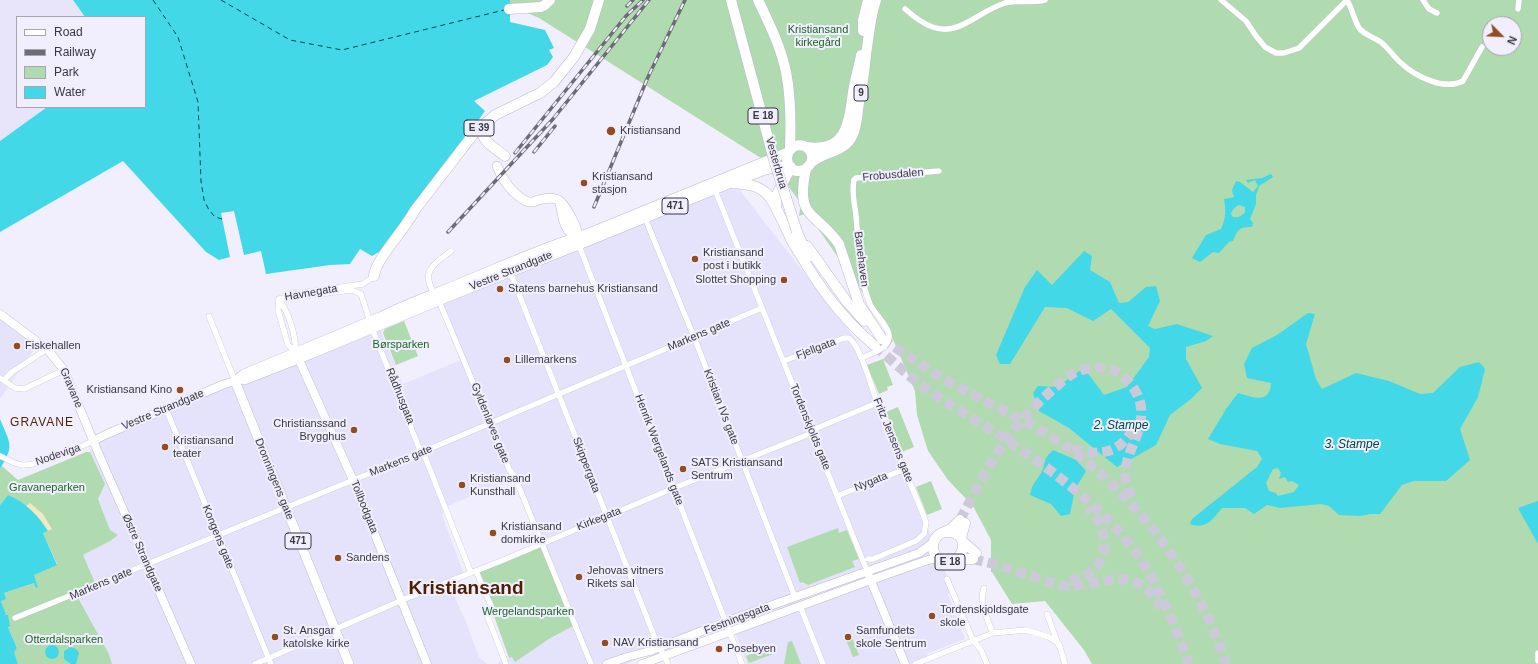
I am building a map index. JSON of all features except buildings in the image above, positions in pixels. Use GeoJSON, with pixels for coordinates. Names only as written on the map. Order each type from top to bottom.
{"type":"FeatureCollection","features":[{"type":"Feature","properties":{"kind":"highway"},"geometry":{"type":"LineString","coordinates":[[508,9],[541,7],[550,0]]}},
{"type":"Feature","properties":{"kind":"highway","name":"E 39"},"geometry":{"type":"LineString","coordinates":[[374,276],[376,265],[410,221],[415,210],[474,132],[495,115],[540,93],[554,82],[574,57],[590,29],[599,0]]}},
{"type":"Feature","properties":{"kind":"highway","name":"Vesterbrua"},"geometry":{"type":"LineString","coordinates":[[732,0],[774,160],[797,232],[847,302],[879,343]]}},
{"type":"Feature","properties":{"kind":"highway","name":"E 18"},"geometry":{"type":"LineString","coordinates":[[758,0],[778,46],[786,72],[792,122],[789,150],[786,159],[790,166]]}},
{"type":"Feature","properties":{"kind":"highway","name":"9"},"geometry":{"type":"LineString","coordinates":[[805,146],[815,148],[827,146],[840,138],[846,128],[860,57],[863,20],[868,0]]}},
{"type":"Feature","properties":{"kind":"highway","name":"9"},"geometry":{"type":"LineString","coordinates":[[809,166],[843,146],[853,135],[865,66],[870,21],[876,0]]}},
{"type":"Feature","properties":{"kind":"highway","name":"E 18"},"geometry":{"type":"LineString","coordinates":[[792,122],[805,146],[812,154],[802,187],[803,202],[808,213],[834,237],[838,244],[859,304],[879,343]]}},
{"type":"Feature","properties":{"kind":"highway","name":"E 39"},"geometry":{"type":"LineString","coordinates":[[482,127],[481,134],[484,138],[505,156]]}},
{"type":"Feature","properties":{"kind":"highway"},"geometry":{"type":"LineString","coordinates":[[789,150],[795,146],[805,146]]}},
{"type":"Feature","properties":{"kind":"highway"},"geometry":{"type":"LineString","coordinates":[[776,209],[777,194],[790,166],[798,171],[809,166]]}},
{"type":"Feature","properties":{"kind":"highway"},"geometry":{"type":"LineString","coordinates":[[731,183],[746,184],[768,194],[785,228],[814,278],[826,295],[844,318],[856,330],[879,343]]}},
{"type":"Feature","properties":{"kind":"highway","name":"E 18"},"geometry":{"type":"LineString","coordinates":[[946,532],[953,532],[962,540],[975,556],[945,562],[938,558],[934,551],[934,542],[937,536],[946,532],[962,521],[962,540],[962,553],[957,559]]}},
{"type":"Feature","properties":{"kind":"main road","name":"Vestre Strandgate"},"geometry":{"type":"LineString","coordinates":[[93,441],[106,434],[222,385],[246,380],[298,355],[371,324],[577,241],[789,150]]}},
{"type":"Feature","properties":{"kind":"main road"},"geometry":{"type":"LineString","coordinates":[[497,166],[504,182],[525,200],[531,202],[549,197],[560,202],[565,227],[569,234],[577,241]]}},
{"type":"Feature","properties":{"kind":"main road","name":"Vestre Strandgate"},"geometry":{"type":"LineString","coordinates":[[577,241],[645,218],[765,170],[790,166]]}},
{"type":"Feature","properties":{"kind":"main road","name":"Gravane"},"geometry":{"type":"LineString","coordinates":[[0,314],[47,348],[64,370],[93,441]]}},
{"type":"Feature","properties":{"kind":"main road","name":"Tollbodgata"},"geometry":{"type":"LineString","coordinates":[[298,355],[353,480],[427,664]]}},
{"type":"Feature","properties":{"kind":"main road","name":"Dronningens gate"},"geometry":{"type":"LineString","coordinates":[[235,382],[349,664]]}},
{"type":"Feature","properties":{"kind":"main road","name":"Østre Strandgate"},"geometry":{"type":"LineString","coordinates":[[93,441],[191,664]]}},
{"type":"Feature","properties":{"kind":"main road","name":"Festningsgata"},"geometry":{"type":"LineString","coordinates":[[607,664],[660,648],[795,597],[919,553],[934,542]]}},
{"type":"Feature","properties":{"kind":"main road","name":"Festningsgata"},"geometry":{"type":"LineString","coordinates":[[642,664],[871,580],[938,558]]}},
{"type":"Feature","properties":{"kind":"main road","name":"Tordenskjolds gate"},"geometry":{"type":"LineString","coordinates":[[868,571],[905,664]]}},
{"type":"Feature","properties":{"kind":"street"},"geometry":{"type":"LineString","coordinates":[[906,9],[923,24],[952,29],[965,24],[984,12],[1004,4],[1044,0]]}},
{"type":"Feature","properties":{"kind":"street"},"geometry":{"type":"LineString","coordinates":[[1222,0],[1246,21],[1265,47],[1276,52],[1284,53],[1299,48],[1347,0],[1357,24],[1364,33],[1382,43],[1411,71],[1436,83],[1452,84],[1463,81],[1482,47]]}},
{"type":"Feature","properties":{"kind":"street"},"geometry":{"type":"LineString","coordinates":[[1423,0],[1429,9],[1438,13]]}},
{"type":"Feature","properties":{"kind":"street"},"geometry":{"type":"LineString","coordinates":[[1518,9],[1519,0]]}},
{"type":"Feature","properties":{"kind":"street","name":"Frobusdalen"},"geometry":{"type":"LineString","coordinates":[[853,185],[856,178],[938,171]]}},
{"type":"Feature","properties":{"kind":"street","name":"Banehaven"},"geometry":{"type":"LineString","coordinates":[[853,185],[859,262],[863,285],[870,305],[876,316],[888,331],[889,337],[885,346],[861,358]]}},
{"type":"Feature","properties":{"kind":"street","name":"Tordenskjolds gate"},"geometry":{"type":"LineString","coordinates":[[715,190],[868,571]]}},
{"type":"Feature","properties":{"kind":"street","name":"Kristian IVs gate"},"geometry":{"type":"LineString","coordinates":[[645,218],[773,536],[795,597]]}},
{"type":"Feature","properties":{"kind":"street","name":"Henrik Wergelands gate"},"geometry":{"type":"LineString","coordinates":[[577,241],[742,664]]}},
{"type":"Feature","properties":{"kind":"street","name":"Gyldenløves gate"},"geometry":{"type":"LineString","coordinates":[[451,251],[436,262],[429,272],[429,282],[481,400],[509,469],[515,477],[591,664]]}},
{"type":"Feature","properties":{"kind":"street","name":"Skippergata"},"geometry":{"type":"LineString","coordinates":[[509,268],[606,516],[655,638],[668,664]]}},
{"type":"Feature","properties":{"kind":"street","name":"Havnegata"},"geometry":{"type":"LineString","coordinates":[[279,299],[293,294],[363,284],[374,276]]}},
{"type":"Feature","properties":{"kind":"street","name":"Havnegata"},"geometry":{"type":"LineString","coordinates":[[279,299],[352,290],[361,294]]}},
{"type":"Feature","properties":{"kind":"street","name":"Rådhusgata"},"geometry":{"type":"LineString","coordinates":[[361,294],[371,324],[422,452],[474,572],[492,608],[485,610],[506,664]]}},
{"type":"Feature","properties":{"kind":"street","name":"Tollbodgata"},"geometry":{"type":"LineString","coordinates":[[279,299],[286,309],[298,355]]}},
{"type":"Feature","properties":{"kind":"street","name":"Markens gate"},"geometry":{"type":"LineString","coordinates":[[15,618],[422,452],[762,308]]}},
{"type":"Feature","properties":{"kind":"street","name":"Dronningens gate"},"geometry":{"type":"LineString","coordinates":[[209,316],[235,382]]}},
{"type":"Feature","properties":{"kind":"street","name":"Fjellgata"},"geometry":{"type":"LineString","coordinates":[[784,361],[844,338],[849,338],[853,341],[861,358]]}},
{"type":"Feature","properties":{"kind":"street"},"geometry":{"type":"LineString","coordinates":[[47,348],[2,379],[15,388],[24,389],[64,370]]}},
{"type":"Feature","properties":{"kind":"street","name":"Fritz Jensens gate"},"geometry":{"type":"LineString","coordinates":[[861,358],[877,403],[926,522],[924,534],[916,542],[873,559],[868,559]]}},
{"type":"Feature","properties":{"kind":"street","name":"Kirkegata"},"geometry":{"type":"LineString","coordinates":[[255,664],[270,661],[334,628],[807,435],[812,431],[877,403]]}},
{"type":"Feature","properties":{"kind":"street","name":"Kongens gate"},"geometry":{"type":"LineString","coordinates":[[166,409],[270,661]]}},
{"type":"Feature","properties":{"kind":"street","name":"Nodeviga"},"geometry":{"type":"LineString","coordinates":[[0,456],[19,465],[27,465],[51,459],[93,441]]}},
{"type":"Feature","properties":{"kind":"street","name":"Nygata"},"geometry":{"type":"LineString","coordinates":[[837,496],[905,469]]}},
{"type":"Feature","properties":{"kind":"street"},"geometry":{"type":"LineString","coordinates":[[947,579],[974,640],[981,650],[987,664]]}},
{"type":"Feature","properties":{"kind":"street"},"geometry":{"type":"LineString","coordinates":[[984,588],[981,597],[993,633]]}},
{"type":"Feature","properties":{"kind":"street"},"geometry":{"type":"LineString","coordinates":[[800,606],[823,664]]}},
{"type":"Feature","properties":{"kind":"street"},"geometry":{"type":"LineString","coordinates":[[1047,614],[1065,664]]}},
{"type":"Feature","properties":{"kind":"street"},"geometry":{"type":"LineString","coordinates":[[915,664],[993,633],[1026,630],[1044,635],[1058,644]]}},
{"type":"Feature","properties":{"kind":"street"},"geometry":{"type":"LineString","coordinates":[[1538,653],[1538,661]]}},
{"type":"Feature","properties":{"kind":"shaded area"},"geometry":{"type":"Polygon","coordinates":[[[0,0],[72,0],[84,16],[16,16],[16,108],[45,108],[0,141],[0,0]]]}},
{"type":"Feature","properties":{"kind":"shaded area"},"geometry":{"type":"Polygon","coordinates":[[[739,189],[856,340],[907,477],[952,588],[948,595],[965,639],[929,653],[928,652],[927,658],[919,664],[747,664],[728,614],[627,664],[496,664],[556,636],[572,626],[513,478],[446,507],[442,515],[465,577],[451,589],[466,622],[479,657],[487,664],[112,664],[109,654],[76,593],[96,585],[83,555],[110,541],[110,530],[98,499],[105,484],[90,452],[94,446],[108,435],[378,324],[403,384],[463,359],[442,301],[714,191],[739,189]]]}},
{"type":"Feature","properties":{"kind":"shaded area"},"geometry":{"type":"Polygon","coordinates":[[[0,314],[39,342],[0,399],[0,314]]]}},
{"type":"Feature","properties":{"kind":"green space","name":"Kristiansand kirkegård"},"geometry":{"type":"Polygon","coordinates":[[[509,0],[1538,0],[1538,664],[1092,664],[1084,650],[1045,601],[1012,604],[991,572],[991,540],[973,506],[948,480],[928,451],[917,415],[915,391],[889,330],[807,213],[799,216],[801,204],[775,167],[539,18],[509,5],[509,0]]]}},
{"type":"Feature","properties":{"kind":"green space","name":"Børsparken"},"geometry":{"type":"Polygon","coordinates":[[[404,321],[418,356],[396,365],[383,333],[385,329],[404,321]]]}},
{"type":"Feature","properties":{"kind":"green space"},"geometry":{"type":"Polygon","coordinates":[[[883,359],[893,385],[887,387],[888,390],[879,394],[867,365],[883,359]]]}},
{"type":"Feature","properties":{"kind":"green space"},"geometry":{"type":"Polygon","coordinates":[[[898,407],[914,447],[902,452],[886,412],[898,407]]]}},
{"type":"Feature","properties":{"kind":"green space"},"geometry":{"type":"Polygon","coordinates":[[[86,452],[90,452],[105,484],[98,499],[110,530],[118,535],[110,541],[83,555],[96,585],[76,594],[109,654],[112,664],[18,664],[13,652],[17,648],[8,627],[1,601],[4,593],[34,583],[38,586],[33,575],[57,564],[43,533],[47,531],[8,495],[0,505],[0,469],[2,466],[18,480],[86,452]]]}},
{"type":"Feature","properties":{"kind":"green space"},"geometry":{"type":"Polygon","coordinates":[[[931,481],[942,509],[927,515],[916,487],[931,481]]]}},
{"type":"Feature","properties":{"kind":"green space"},"geometry":{"type":"Polygon","coordinates":[[[838,528],[839,533],[847,530],[859,559],[852,561],[855,567],[808,585],[802,582],[800,583],[787,547],[838,528]]]}},
{"type":"Feature","properties":{"kind":"green space","name":"Wergelandsparken"},"geometry":{"type":"Polygon","coordinates":[[[543,544],[573,626],[549,639],[515,662],[512,657],[509,658],[478,571],[543,544]]]}},
{"type":"Feature","properties":{"kind":"green space"},"geometry":{"type":"Polygon","coordinates":[[[852,638],[859,655],[853,657],[846,640],[852,638]]]}},
{"type":"Feature","properties":{"kind":"green space"},"geometry":{"type":"Polygon","coordinates":[[[792,641],[801,664],[784,664],[788,642],[792,641]]]}},
{"type":"Feature","properties":{"kind":"green space"},"geometry":{"type":"Polygon","coordinates":[[[771,647],[773,654],[749,663],[746,656],[771,647]]]}},
{"type":"Feature","properties":{"kind":"sand"},"geometry":{"type":"Polygon","coordinates":[[[30,503],[43,514],[52,529],[45,532],[43,526],[26,506],[30,503]]]}},
{"type":"Feature","properties":{"kind":"water"},"geometry":{"type":"Polygon","coordinates":[[[73,0],[510,0],[510,22],[545,30],[554,48],[549,50],[553,57],[547,65],[474,101],[485,111],[384,249],[372,256],[360,249],[350,264],[330,265],[266,274],[261,251],[244,255],[234,211],[221,213],[230,257],[219,260],[206,252],[123,161],[0,232],[0,141],[46,108],[146,108],[146,16],[84,16],[73,0]]]}},
{"type":"Feature","properties":{"kind":"water"},"geometry":{"type":"Polygon","coordinates":[[[1271,174],[1273,177],[1259,186],[1256,195],[1256,204],[1250,219],[1253,223],[1252,227],[1242,228],[1236,234],[1233,241],[1229,242],[1219,253],[1213,252],[1200,262],[1192,258],[1206,235],[1221,229],[1225,214],[1224,199],[1234,197],[1232,190],[1236,181],[1240,182],[1253,192],[1258,186],[1255,180],[1248,183],[1246,180],[1262,178],[1271,174]],[[1239,205],[1234,208],[1231,214],[1233,217],[1243,215],[1245,212],[1245,207],[1239,205]]]}},
{"type":"Feature","properties":{"kind":"water","name":"2. Stampe"},"geometry":{"type":"Polygon","coordinates":[[[1084,251],[1092,256],[1090,270],[1110,282],[1119,303],[1128,302],[1146,287],[1156,286],[1160,301],[1148,326],[1155,329],[1177,324],[1213,336],[1206,341],[1186,347],[1186,359],[1202,388],[1191,399],[1170,415],[1156,445],[1117,467],[1069,428],[1039,411],[1033,393],[1038,386],[1057,387],[1084,368],[1104,395],[1127,387],[1149,357],[1150,348],[1111,309],[1093,321],[1067,308],[1045,307],[1010,364],[1000,364],[996,355],[1025,287],[1037,270],[1052,285],[1084,251]]]}},
{"type":"Feature","properties":{"kind":"water","name":"3. Stampe"},"geometry":{"type":"Polygon","coordinates":[[[1308,313],[1315,314],[1306,344],[1316,379],[1322,389],[1356,373],[1389,381],[1420,394],[1433,393],[1460,367],[1479,362],[1485,369],[1478,397],[1460,429],[1470,460],[1446,481],[1414,481],[1402,485],[1380,514],[1361,516],[1339,515],[1329,506],[1321,504],[1280,508],[1267,505],[1254,514],[1245,508],[1222,508],[1209,522],[1205,524],[1200,526],[1190,524],[1192,519],[1257,467],[1262,459],[1257,451],[1220,444],[1208,439],[1226,409],[1238,393],[1259,398],[1264,397],[1270,390],[1271,383],[1247,378],[1244,364],[1252,348],[1277,335],[1308,313]],[[1278,468],[1273,469],[1266,483],[1269,491],[1276,493],[1278,496],[1294,492],[1299,485],[1292,481],[1288,482],[1285,477],[1279,479],[1281,473],[1278,468]]]}},
{"type":"Feature","properties":{"kind":"water"},"geometry":{"type":"Polygon","coordinates":[[[0,419],[8,439],[9,449],[8,455],[0,469],[0,419]]]}},
{"type":"Feature","properties":{"kind":"water"},"geometry":{"type":"Polygon","coordinates":[[[1053,450],[1076,460],[1086,471],[1075,489],[1070,514],[1061,516],[1051,504],[1030,495],[1033,485],[1043,469],[1046,459],[1053,450]]]}},
{"type":"Feature","properties":{"kind":"water"},"geometry":{"type":"Polygon","coordinates":[[[8,495],[25,505],[44,525],[48,531],[43,533],[57,565],[34,575],[38,587],[36,588],[34,583],[4,593],[6,599],[1,601],[6,615],[8,615],[10,626],[8,627],[17,648],[14,652],[18,664],[0,664],[0,505],[8,495]]]}},
{"type":"Feature","properties":{"kind":"water"},"geometry":{"type":"Polygon","coordinates":[[[1538,501],[1538,544],[1518,508],[1538,501]]]}},
{"type":"Feature","properties":{"kind":"water"},"geometry":{"type":"Polygon","coordinates":[[[52,645],[57,647],[59,652],[57,657],[52,659],[47,657],[45,652],[47,647],[52,645]]]}},
{"type":"Feature","properties":{"kind":"water"},"geometry":{"type":"Polygon","coordinates":[[[71,647],[76,649],[79,653],[76,664],[71,664],[64,659],[64,651],[71,647]]]}},
{"type":"Feature","properties":{"kind":"ferry route"},"geometry":{"type":"LineString","coordinates":[[153,0],[178,37],[198,102],[201,181],[204,200],[209,210],[215,217],[222,219]]}},
{"type":"Feature","properties":{"kind":"ferry route"},"geometry":{"type":"LineString","coordinates":[[221,0],[290,40],[342,50],[504,10]]}},
{"type":"Feature","properties":{"kind":"tunnel"},"geometry":{"type":"LineString","coordinates":[[882,339],[949,382],[1049,435],[1090,464],[1116,488],[1140,513],[1162,541],[1182,571],[1200,601],[1215,632],[1226,664]]}},
{"type":"Feature","properties":{"kind":"tunnel"},"geometry":{"type":"LineString","coordinates":[[875,346],[909,376],[930,391],[1031,456],[1085,498],[1102,514],[1132,547],[1150,574],[1171,618],[1189,664]]}},
{"type":"Feature","properties":{"kind":"tunnel"},"geometry":{"type":"LineString","coordinates":[[960,520],[982,478],[1003,444],[1024,417],[1067,377],[1089,368],[1100,367],[1110,369],[1120,374],[1132,386],[1140,401],[1141,420],[1130,453],[1126,475],[1128,488],[1135,502]]}},
{"type":"Feature","properties":{"kind":"tunnel"},"geometry":{"type":"LineString","coordinates":[[1073,448],[1091,453],[1108,451],[1122,443],[1133,428]]}},
{"type":"Feature","properties":{"kind":"tunnel"},"geometry":{"type":"LineString","coordinates":[[1070,581],[1083,577],[1093,570],[1100,561],[1104,551],[1102,529],[1088,508]]}},
{"type":"Feature","properties":{"kind":"tunnel"},"geometry":{"type":"LineString","coordinates":[[973,559],[994,564],[1063,586],[1078,586],[1117,579],[1129,580],[1140,584],[1151,593],[1161,608]]}},
{"type":"Feature","properties":{"kind":"railway"},"geometry":{"type":"LineString","coordinates":[[627,6],[633,0]]}},
{"type":"Feature","properties":{"kind":"railway"},"geometry":{"type":"LineString","coordinates":[[515,153],[626,16],[643,0]]}},
{"type":"Feature","properties":{"kind":"railway"},"geometry":{"type":"LineString","coordinates":[[448,232],[553,119],[649,0]]}},
{"type":"Feature","properties":{"kind":"railway"},"geometry":{"type":"LineString","coordinates":[[594,207],[648,77],[685,0]]}},
{"type":"Feature","properties":{"kind":"railway"},"geometry":{"type":"LineString","coordinates":[[534,152],[555,126]]}},
{"type":"Feature","properties":{"kind":"place","name":"Kristiansand"},"geometry":{"type":"Point","coordinates":[611,131]}},
{"type":"Feature","properties":{"kind":"place","name":"Kristiansand stasjon"},"geometry":{"type":"Point","coordinates":[584,183]}},
{"type":"Feature","properties":{"kind":"place","name":"Kristiansand post i butikk"},"geometry":{"type":"Point","coordinates":[695,259]}},
{"type":"Feature","properties":{"kind":"place","name":"Slottet Shopping"},"geometry":{"type":"Point","coordinates":[784,280]}},
{"type":"Feature","properties":{"kind":"place","name":"Statens barnehus Kristiansand"},"geometry":{"type":"Point","coordinates":[500,289]}},
{"type":"Feature","properties":{"kind":"place","name":"Fiskehallen"},"geometry":{"type":"Point","coordinates":[17,346]}},
{"type":"Feature","properties":{"kind":"place","name":"Lillemarkens"},"geometry":{"type":"Point","coordinates":[507,360]}},
{"type":"Feature","properties":{"kind":"place","name":"Kristiansand Kino"},"geometry":{"type":"Point","coordinates":[180,390]}},
{"type":"Feature","properties":{"kind":"place","name":"Christianssand Brygghus"},"geometry":{"type":"Point","coordinates":[354,430]}},
{"type":"Feature","properties":{"kind":"place","name":"Kristiansand teater"},"geometry":{"type":"Point","coordinates":[165,447]}},
{"type":"Feature","properties":{"kind":"place","name":"SATS Kristiansand Sentrum"},"geometry":{"type":"Point","coordinates":[683,469]}},
{"type":"Feature","properties":{"kind":"place","name":"Kristiansand Kunsthall"},"geometry":{"type":"Point","coordinates":[462,485]}},
{"type":"Feature","properties":{"kind":"place","name":"Kristiansand domkirke"},"geometry":{"type":"Point","coordinates":[493,533]}},
{"type":"Feature","properties":{"kind":"place","name":"Sandens"},"geometry":{"type":"Point","coordinates":[338,558]}},
{"type":"Feature","properties":{"kind":"place","name":"Jehovas vitners Rikets sal"},"geometry":{"type":"Point","coordinates":[579,577]}},
{"type":"Feature","properties":{"kind":"place","name":"Tordenskjoldsgate skole"},"geometry":{"type":"Point","coordinates":[932,616]}},
{"type":"Feature","properties":{"kind":"place","name":"St. Ansgar katolske kirke"},"geometry":{"type":"Point","coordinates":[275,637]}},
{"type":"Feature","properties":{"kind":"place","name":"Samfundets skole Sentrum"},"geometry":{"type":"Point","coordinates":[848,637]}},
{"type":"Feature","properties":{"kind":"place","name":"NAV Kristiansand"},"geometry":{"type":"Point","coordinates":[605,643]}},
{"type":"Feature","properties":{"kind":"place","name":"Posebyen"},"geometry":{"type":"Point","coordinates":[719,649]}},
{"type":"Feature","properties":{"kind":"district","name":"GRAVANE"},"geometry":{"type":"Point","coordinates":[42,423]}},
{"type":"Feature","properties":{"kind":"district","name":"Kristiansand"},"geometry":{"type":"Point","coordinates":[466,589]}},
{"type":"Feature","properties":{"kind":"park label","name":"Gravaneparken"},"geometry":{"type":"Point","coordinates":[47,488]}},
{"type":"Feature","properties":{"kind":"park label","name":"Otterdalsparken"},"geometry":{"type":"Point","coordinates":[64,640]}}]}
